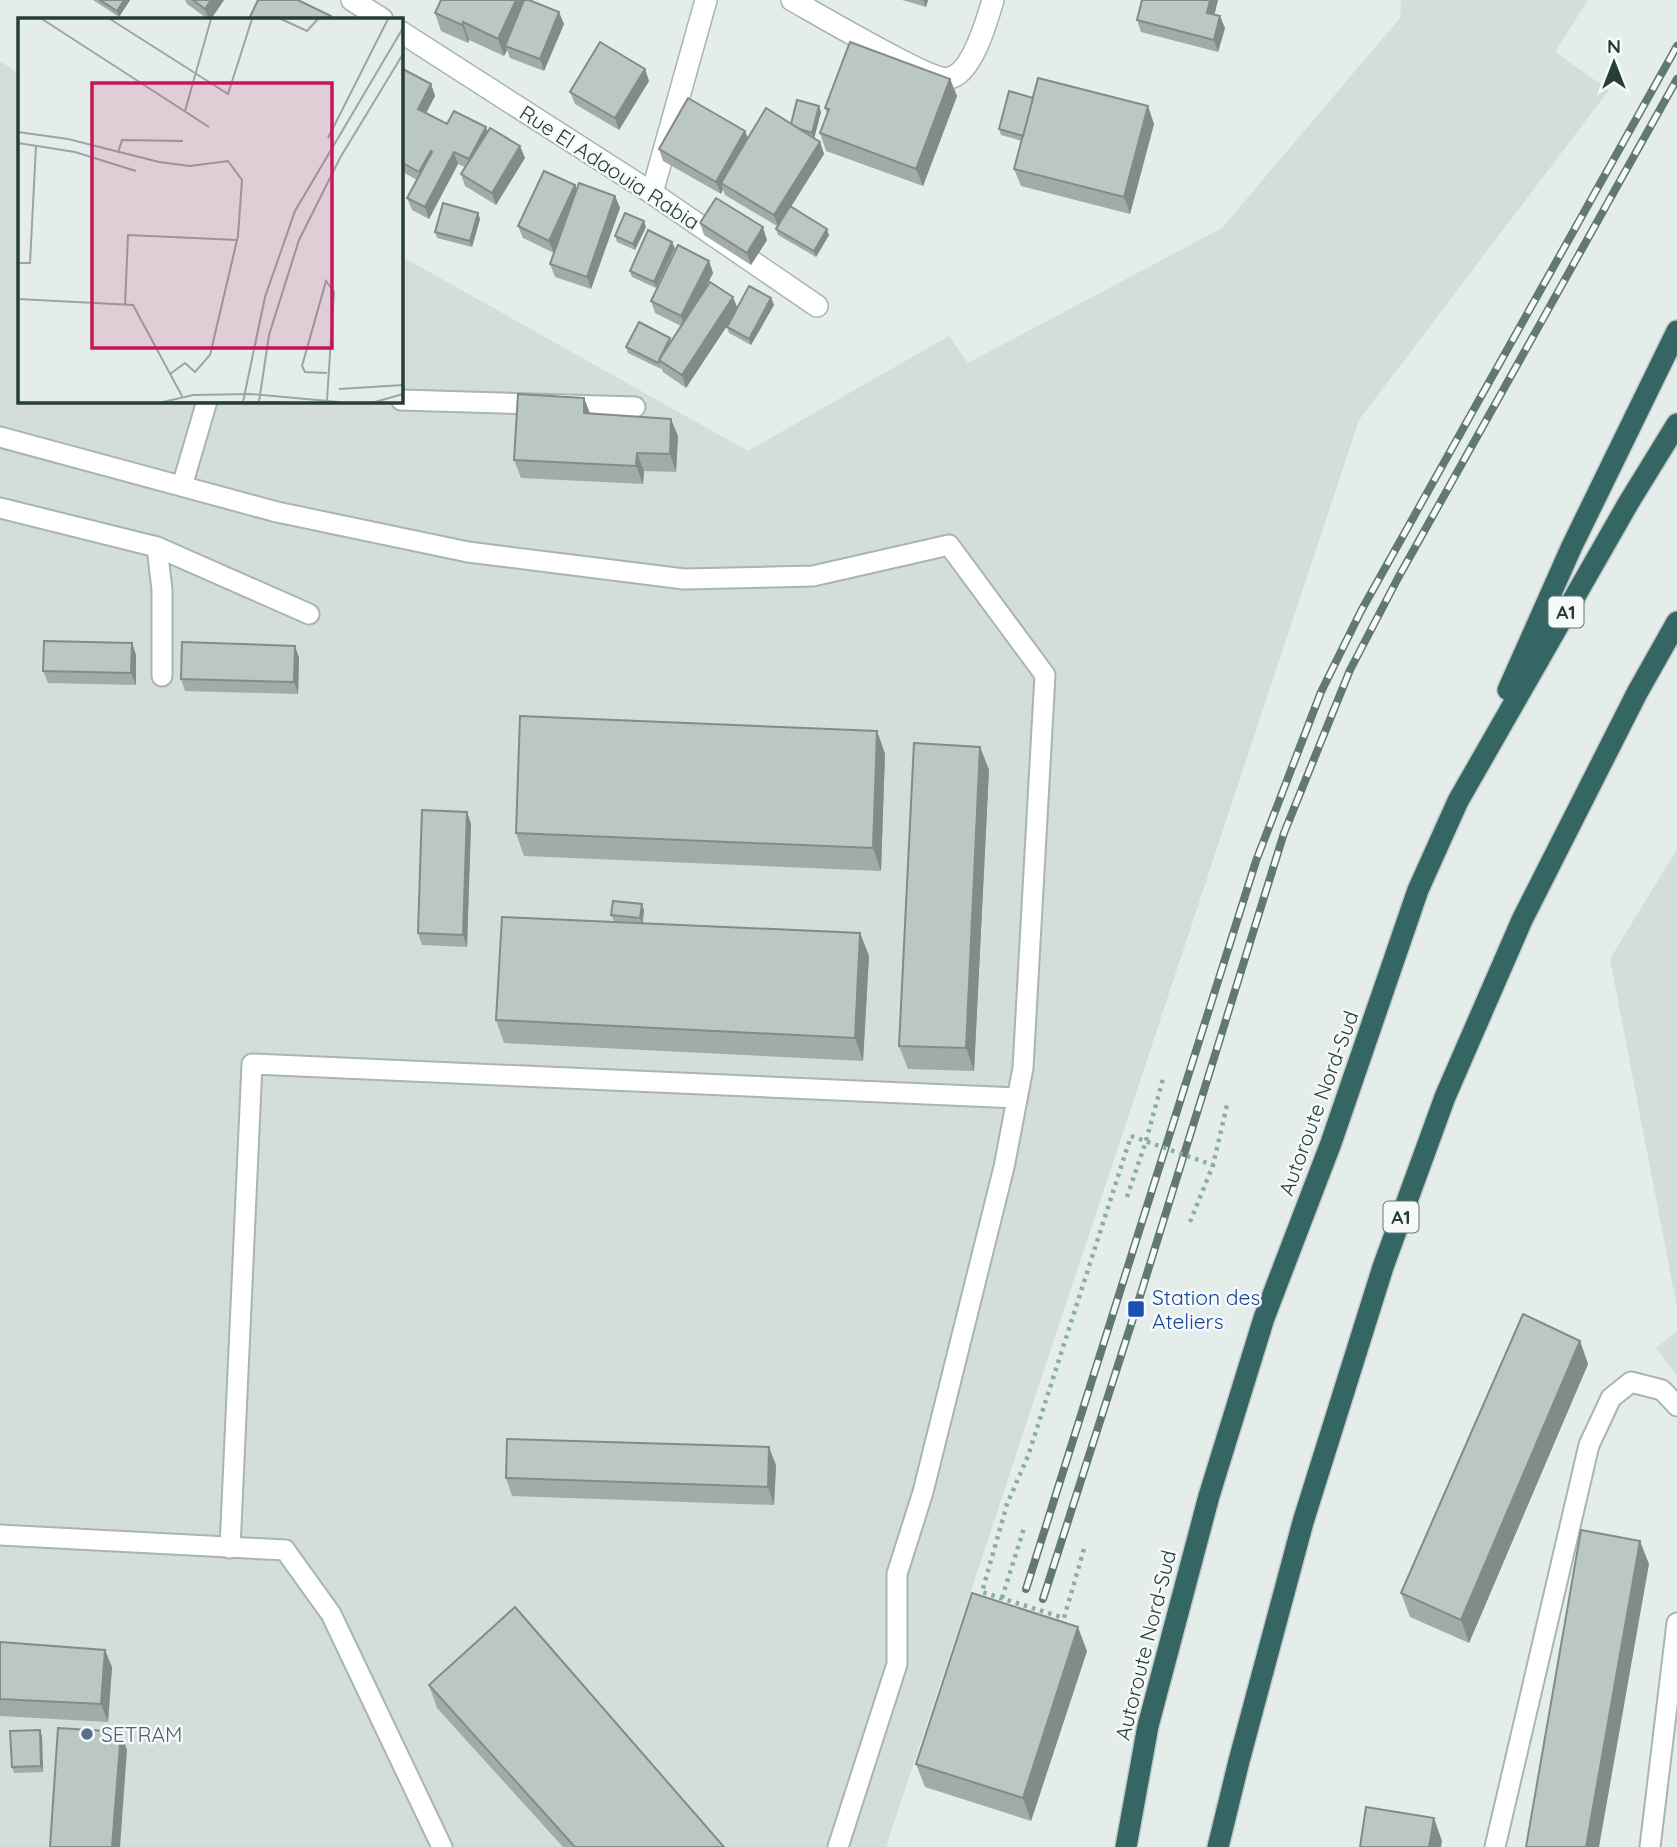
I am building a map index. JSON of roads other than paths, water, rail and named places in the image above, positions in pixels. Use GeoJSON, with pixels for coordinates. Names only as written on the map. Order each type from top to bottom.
{"type":"FeatureCollection","features":[{"type":"Feature","properties":{"kind":"highway"},"geometry":{"type":"LineString","coordinates":[[1458,801],[1572,546],[1677,331]]}},
{"type":"Feature","properties":{"kind":"highway","name":"Autoroute Nord-Sud"},"geometry":{"type":"LineString","coordinates":[[1126,1847],[1148,1726],[1209,1496],[1260,1330],[1331,1143],[1418,890],[1458,801],[1629,502],[1677,424]]}},
{"type":"Feature","properties":{"kind":"highway","name":"A1"},"geometry":{"type":"LineString","coordinates":[[1218,1847],[1303,1522],[1383,1267],[1445,1097],[1522,920],[1637,693],[1677,622]]}},
{"type":"Feature","properties":{"kind":"street"},"geometry":{"type":"LineString","coordinates":[[352,0],[380,18]]}},
{"type":"Feature","properties":{"kind":"street"},"geometry":{"type":"LineString","coordinates":[[652,193],[706,0]]}},
{"type":"Feature","properties":{"kind":"street"},"geometry":{"type":"LineString","coordinates":[[792,0],[856,37],[940,78],[958,74],[968,63],[981,39],[993,0]]}},
{"type":"Feature","properties":{"kind":"street","name":"Rue El Adaouia Rabia"},"geometry":{"type":"LineString","coordinates":[[402,33],[652,193],[817,306]]}},
{"type":"Feature","properties":{"kind":"lane"},"geometry":{"type":"LineString","coordinates":[[402,400],[635,407]]}},
{"type":"Feature","properties":{"kind":"lane"},"geometry":{"type":"LineString","coordinates":[[182,486],[207,402]]}},
{"type":"Feature","properties":{"kind":"lane"},"geometry":{"type":"LineString","coordinates":[[0,437],[277,512],[468,552],[684,579],[813,576],[949,545],[1045,675],[1023,1068],[1004,1167],[923,1493],[897,1574],[897,1664],[838,1847]]}},
{"type":"Feature","properties":{"kind":"lane"},"geometry":{"type":"LineString","coordinates":[[0,508],[157,547],[309,614]]}},
{"type":"Feature","properties":{"kind":"lane"},"geometry":{"type":"LineString","coordinates":[[157,547],[162,590],[162,676]]}},
{"type":"Feature","properties":{"kind":"lane"},"geometry":{"type":"LineString","coordinates":[[230,1548],[252,1063],[1017,1098]]}},
{"type":"Feature","properties":{"kind":"lane"},"geometry":{"type":"LineString","coordinates":[[1495,1847],[1589,1445],[1611,1398],[1632,1382],[1662,1391],[1677,1406]]}},
{"type":"Feature","properties":{"kind":"lane"},"geometry":{"type":"LineString","coordinates":[[0,1535],[285,1550],[331,1614],[442,1847]]}},
{"type":"Feature","properties":{"kind":"lane"},"geometry":{"type":"LineString","coordinates":[[1650,1847],[1677,1623]]}},
{"type":"Feature","properties":{"kind":"railway"},"geometry":{"type":"LineString","coordinates":[[1026,1589],[1256,861],[1321,692],[1361,611],[1677,46]]}},
{"type":"Feature","properties":{"kind":"railway"},"geometry":{"type":"LineString","coordinates":[[1043,1599],[1284,833],[1350,670],[1398,578],[1677,79]]}},
{"type":"Feature","properties":{"kind":"place","name":"Station des Ateliers"},"geometry":{"type":"Point","coordinates":[1136,1309]}},
{"type":"Feature","properties":{"kind":"place","name":"SETRAM"},"geometry":{"type":"Point","coordinates":[87,1734]}}]}
